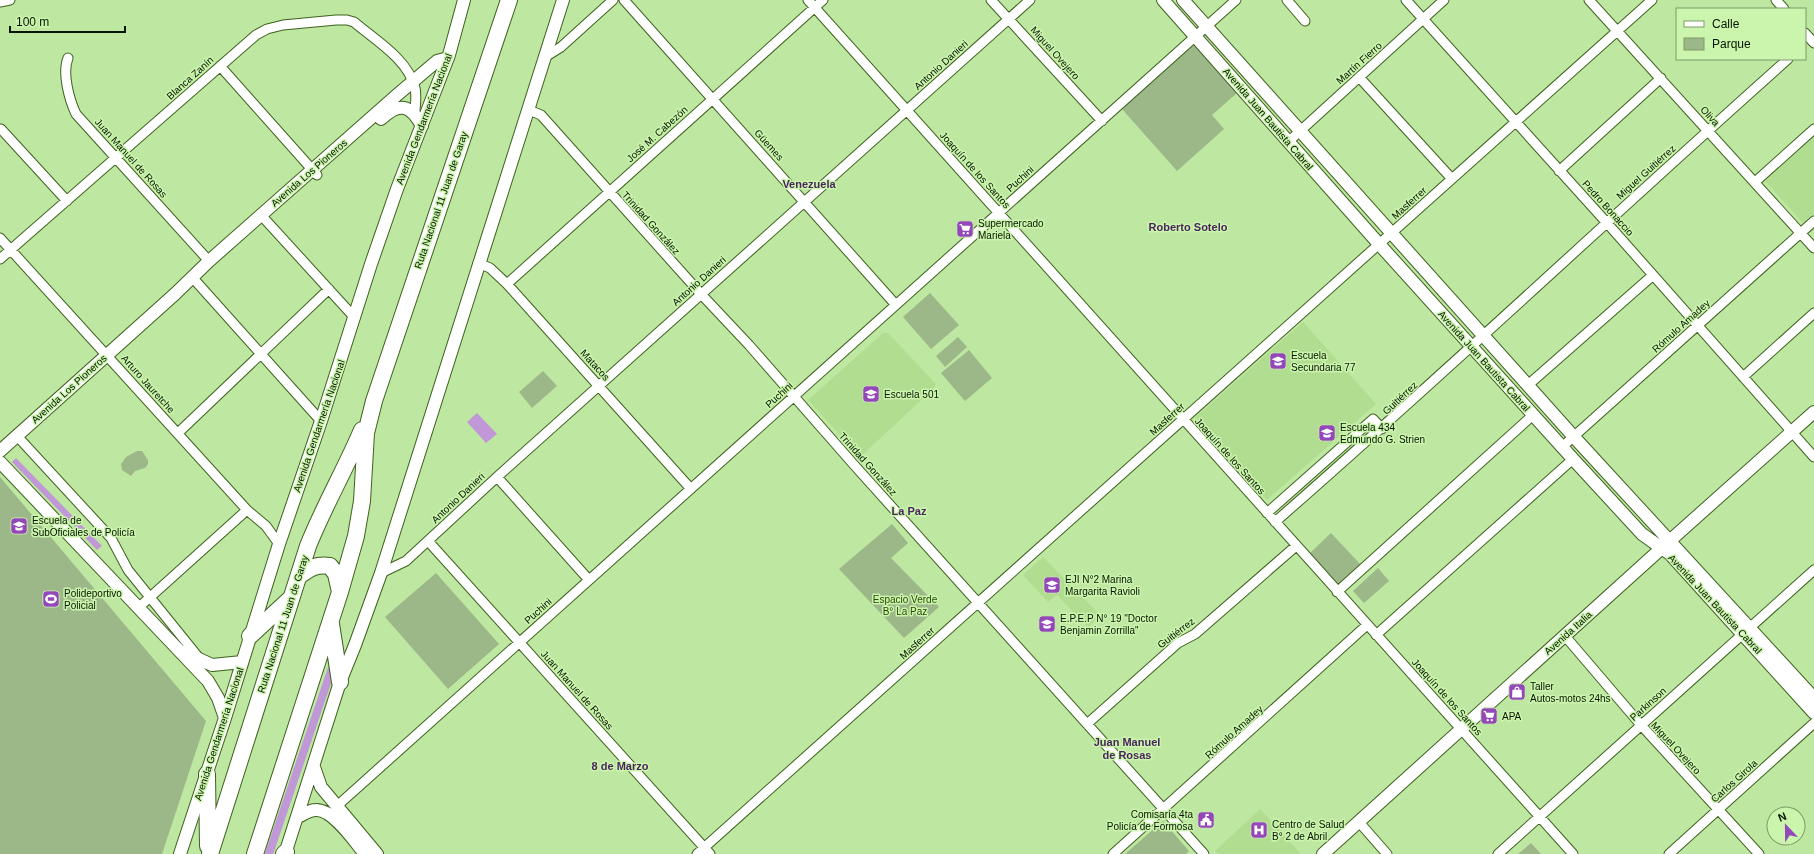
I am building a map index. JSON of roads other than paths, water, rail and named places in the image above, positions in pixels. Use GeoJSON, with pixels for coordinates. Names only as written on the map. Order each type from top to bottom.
{"type":"FeatureCollection","features":[{"type":"Feature","properties":{"kind":"highway","name":"Ruta Nacional 11 Juan de Garay"},"geometry":{"type":"LineString","coordinates":[[255,854],[331,621],[356,536],[362,501],[366,433],[374,401],[509,0]]}},
{"type":"Feature","properties":{"kind":"highway","name":"Ruta Nacional 11 Juan de Garay"},"geometry":{"type":"LineString","coordinates":[[209,854],[292,596],[322,511],[344,471],[374,401]]}},
{"type":"Feature","properties":{"kind":"highway"},"geometry":{"type":"LineString","coordinates":[[299,576],[311,567],[320,564],[330,566],[336,574],[340,592]]}},
{"type":"Feature","properties":{"kind":"highway"},"geometry":{"type":"LineString","coordinates":[[250,636],[292,596]]}},
{"type":"Feature","properties":{"kind":"highway"},"geometry":{"type":"LineString","coordinates":[[331,621],[340,682]]}},
{"type":"Feature","properties":{"kind":"highway"},"geometry":{"type":"LineString","coordinates":[[207,774],[209,854]]}},
{"type":"Feature","properties":{"kind":"main road","name":"Avenida Gendarmería Nacional"},"geometry":{"type":"LineString","coordinates":[[180,854],[225,718],[279,544],[372,264],[448,58],[464,0]]}},
{"type":"Feature","properties":{"kind":"main road"},"geometry":{"type":"LineString","coordinates":[[285,853],[298,817],[340,682],[356,645],[381,573],[478,263],[529,110],[563,0]]}},
{"type":"Feature","properties":{"kind":"main road","name":"Avenida Juan Bautista Cabral"},"geometry":{"type":"LineString","coordinates":[[1163,0],[1379,244],[1642,534],[1666,544]]}},
{"type":"Feature","properties":{"kind":"main road","name":"Avenida Juan Bautista Cabral"},"geometry":{"type":"LineString","coordinates":[[1183,0],[1574,437],[1666,544],[1670,554],[1814,698]]}},
{"type":"Feature","properties":{"kind":"main road","name":"Avenida Los Pioneros"},"geometry":{"type":"LineString","coordinates":[[315,173],[412,81],[437,61],[448,58]]}},
{"type":"Feature","properties":{"kind":"main road","name":"Avenida Los Pioneros"},"geometry":{"type":"LineString","coordinates":[[0,451],[175,294],[194,280],[315,173],[390,110],[407,108],[415,113]]}},
{"type":"Feature","properties":{"kind":"main road"},"geometry":{"type":"LineString","coordinates":[[415,113],[422,126]]}},
{"type":"Feature","properties":{"kind":"main road","name":"Avenida Los Pioneros"},"geometry":{"type":"LineString","coordinates":[[194,280],[209,261],[264,218]]}},
{"type":"Feature","properties":{"kind":"main road","name":"Avenida Italia"},"geometry":{"type":"LineString","coordinates":[[1323,854],[1460,729],[1814,412]]}},
{"type":"Feature","properties":{"kind":"main road"},"geometry":{"type":"LineString","coordinates":[[0,462],[208,681],[218,698],[225,718]]}},
{"type":"Feature","properties":{"kind":"main road","name":"Avenida Juan Bautista Cabral"},"geometry":{"type":"LineString","coordinates":[[1746,630],[1814,713]]}},
{"type":"Feature","properties":{"kind":"main road"},"geometry":{"type":"LineString","coordinates":[[177,649],[212,665],[242,662]]}},
{"type":"Feature","properties":{"kind":"main road"},"geometry":{"type":"LineString","coordinates":[[314,767],[321,787],[377,854]]}},
{"type":"Feature","properties":{"kind":"main road"},"geometry":{"type":"LineString","coordinates":[[298,817],[309,812],[322,811],[338,823],[365,854]]}},
{"type":"Feature","properties":{"kind":"street"},"geometry":{"type":"LineString","coordinates":[[0,2],[10,0]]}},
{"type":"Feature","properties":{"kind":"street"},"geometry":{"type":"LineString","coordinates":[[546,57],[561,47],[613,0]]}},
{"type":"Feature","properties":{"kind":"street","name":"Güemes"},"geometry":{"type":"LineString","coordinates":[[624,0],[896,304]]}},
{"type":"Feature","properties":{"kind":"street","name":"Joaquín de los Santos"},"geometry":{"type":"LineString","coordinates":[[808,0],[1573,854]]}},
{"type":"Feature","properties":{"kind":"street","name":"José M. Cabezón"},"geometry":{"type":"LineString","coordinates":[[507,284],[823,0]]}},
{"type":"Feature","properties":{"kind":"street","name":"Miguel Ovejero"},"geometry":{"type":"LineString","coordinates":[[991,0],[1102,121]]}},
{"type":"Feature","properties":{"kind":"street","name":"Antonio Danieri"},"geometry":{"type":"LineString","coordinates":[[381,573],[406,561],[497,477],[1030,0]]}},
{"type":"Feature","properties":{"kind":"street","name":"Puchini"},"geometry":{"type":"LineString","coordinates":[[337,806],[1236,0]]}},
{"type":"Feature","properties":{"kind":"street"},"geometry":{"type":"LineString","coordinates":[[1287,0],[1305,21]]}},
{"type":"Feature","properties":{"kind":"street","name":"Pedro Bonaccio"},"geometry":{"type":"LineString","coordinates":[[1406,0],[1607,223],[1652,276],[1698,325],[1742,377],[1814,457]]}},
{"type":"Feature","properties":{"kind":"street","name":"Martín Fierro"},"geometry":{"type":"LineString","coordinates":[[1288,142],[1444,0]]}},
{"type":"Feature","properties":{"kind":"street","name":"Oliva"},"geometry":{"type":"LineString","coordinates":[[1589,0],[1814,248]]}},
{"type":"Feature","properties":{"kind":"street","name":"Masferrer"},"geometry":{"type":"LineString","coordinates":[[704,852],[978,603],[1652,0]]}},
{"type":"Feature","properties":{"kind":"street"},"geometry":{"type":"LineString","coordinates":[[1776,0],[1783,8]]}},
{"type":"Feature","properties":{"kind":"street","name":"Blanca Zanín"},"geometry":{"type":"LineString","coordinates":[[0,259],[117,158],[220,66],[256,35],[267,28],[347,20],[354,22],[399,61],[407,70],[412,81]]}},
{"type":"Feature","properties":{"kind":"street","name":"Juan Manuel de Rosas"},"geometry":{"type":"LineString","coordinates":[[68,58],[65,66],[72,105],[76,114],[209,261]]}},
{"type":"Feature","properties":{"kind":"street","name":"Miguel Guitiérrez"},"geometry":{"type":"LineString","coordinates":[[1484,336],[1502,317],[1787,60]]}},
{"type":"Feature","properties":{"kind":"street"},"geometry":{"type":"LineString","coordinates":[[220,66],[315,173]]}},
{"type":"Feature","properties":{"kind":"street"},"geometry":{"type":"LineString","coordinates":[[1359,77],[1452,179]]}},
{"type":"Feature","properties":{"kind":"street"},"geometry":{"type":"LineString","coordinates":[[1559,171],[1661,78]]}},
{"type":"Feature","properties":{"kind":"street"},"geometry":{"type":"LineString","coordinates":[[412,81],[415,92],[415,113]]}},
{"type":"Feature","properties":{"kind":"street","name":"Trinidad González"},"geometry":{"type":"LineString","coordinates":[[529,110],[541,115],[608,192],[701,294],[750,345],[978,603],[1204,854]]}},
{"type":"Feature","properties":{"kind":"street"},"geometry":{"type":"LineString","coordinates":[[1,129],[66,201]]}},
{"type":"Feature","properties":{"kind":"street"},"geometry":{"type":"LineString","coordinates":[[1755,182],[1814,129]]}},
{"type":"Feature","properties":{"kind":"street"},"geometry":{"type":"LineString","coordinates":[[264,218],[355,318]]}},
{"type":"Feature","properties":{"kind":"street","name":"Rómulo Amadey"},"geometry":{"type":"LineString","coordinates":[[1562,447],[1814,220]]}},
{"type":"Feature","properties":{"kind":"street","name":"Arturo Jauretche"},"geometry":{"type":"LineString","coordinates":[[0,238],[247,510],[266,526],[279,544]]}},
{"type":"Feature","properties":{"kind":"street","name":"Matacos"},"geometry":{"type":"LineString","coordinates":[[478,263],[490,268],[507,284],[691,489]]}},
{"type":"Feature","properties":{"kind":"street"},"geometry":{"type":"LineString","coordinates":[[1528,385],[1652,276]]}},
{"type":"Feature","properties":{"kind":"street"},"geometry":{"type":"LineString","coordinates":[[194,280],[321,421]]}},
{"type":"Feature","properties":{"kind":"street"},"geometry":{"type":"LineString","coordinates":[[178,433],[262,355],[329,289]]}},
{"type":"Feature","properties":{"kind":"street"},"geometry":{"type":"LineString","coordinates":[[1742,377],[1814,313]]}},
{"type":"Feature","properties":{"kind":"street","name":"Guitiérrez"},"geometry":{"type":"LineString","coordinates":[[1275,522],[1382,429],[1484,336]]}},
{"type":"Feature","properties":{"kind":"street"},"geometry":{"type":"LineString","coordinates":[[1337,592],[1533,415]]}},
{"type":"Feature","properties":{"kind":"street"},"geometry":{"type":"LineString","coordinates":[[1267,513],[1373,418],[1382,429]]}},
{"type":"Feature","properties":{"kind":"street"},"geometry":{"type":"LineString","coordinates":[[17,436],[111,538],[123,562],[201,660]]}},
{"type":"Feature","properties":{"kind":"street"},"geometry":{"type":"LineString","coordinates":[[1376,635],[1573,459]]}},
{"type":"Feature","properties":{"kind":"street"},"geometry":{"type":"LineString","coordinates":[[497,477],[589,580]]}},
{"type":"Feature","properties":{"kind":"street"},"geometry":{"type":"LineString","coordinates":[[138,608],[247,510]]}},
{"type":"Feature","properties":{"kind":"street","name":"Juan Manuel de Rosas"},"geometry":{"type":"LineString","coordinates":[[428,541],[520,642],[704,852]]}},
{"type":"Feature","properties":{"kind":"street","name":"Guitiérrez"},"geometry":{"type":"LineString","coordinates":[[1087,724],[1178,644],[1195,634],[1296,546]]}},
{"type":"Feature","properties":{"kind":"street"},"geometry":{"type":"LineString","coordinates":[[1362,569],[1368,576]]}},
{"type":"Feature","properties":{"kind":"street","name":"Parkinson"},"geometry":{"type":"LineString","coordinates":[[1498,854],[1814,570]]}},
{"type":"Feature","properties":{"kind":"street","name":"Rómulo Amadey"},"geometry":{"type":"LineString","coordinates":[[1113,854],[1367,625]]}},
{"type":"Feature","properties":{"kind":"street","name":"Miguel Ovejero"},"geometry":{"type":"LineString","coordinates":[[1565,636],[1641,725],[1759,854]]}},
{"type":"Feature","properties":{"kind":"street","name":"Carlos Girola"},"geometry":{"type":"LineString","coordinates":[[1669,854],[1814,723]]}},
{"type":"Feature","properties":{"kind":"street"},"geometry":{"type":"LineString","coordinates":[[1359,822],[1387,854]]}},
{"type":"Feature","properties":{"kind":"waterway"},"geometry":{"type":"LineString","coordinates":[[269,854],[333,665]]}},
{"type":"Feature","properties":{"kind":"place","name":"Supermercado Mariela"},"geometry":{"type":"Point","coordinates":[965,229]}},
{"type":"Feature","properties":{"kind":"place","name":"Escuela Secundaria 77"},"geometry":{"type":"Point","coordinates":[1278,361]}},
{"type":"Feature","properties":{"kind":"place","name":"Escuela 501"},"geometry":{"type":"Point","coordinates":[871,394]}},
{"type":"Feature","properties":{"kind":"place","name":"Escuela 434 Edmundo G. Strien"},"geometry":{"type":"Point","coordinates":[1327,433]}},
{"type":"Feature","properties":{"kind":"place","name":"Escuela de SubOficiales de Policía"},"geometry":{"type":"Point","coordinates":[19,526]}},
{"type":"Feature","properties":{"kind":"place","name":"EJI N°2 Marina Margarita Ravioli"},"geometry":{"type":"Point","coordinates":[1052,585]}},
{"type":"Feature","properties":{"kind":"place","name":"Polideportivo Policial"},"geometry":{"type":"Point","coordinates":[51,599]}},
{"type":"Feature","properties":{"kind":"place","name":"E.P.E.P N° 19 \"Doctor Benjamin Zorrilla\""},"geometry":{"type":"Point","coordinates":[1047,624]}},
{"type":"Feature","properties":{"kind":"place","name":"Taller Autos-motos 24hs"},"geometry":{"type":"Point","coordinates":[1517,692]}},
{"type":"Feature","properties":{"kind":"place","name":"APA"},"geometry":{"type":"Point","coordinates":[1489,716]}},
{"type":"Feature","properties":{"kind":"place","name":"Comisaría 4ta Policía de Formosa"},"geometry":{"type":"Point","coordinates":[1206,820]}},
{"type":"Feature","properties":{"kind":"place","name":"Centro de Salud B° 2 de Abril"},"geometry":{"type":"Point","coordinates":[1259,830]}},
{"type":"Feature","properties":{"kind":"district","name":"Venezuela"},"geometry":{"type":"Point","coordinates":[809,184]}},
{"type":"Feature","properties":{"kind":"district","name":"Roberto Sotelo"},"geometry":{"type":"Point","coordinates":[1188,227]}},
{"type":"Feature","properties":{"kind":"district","name":"La Paz"},"geometry":{"type":"Point","coordinates":[909,511]}},
{"type":"Feature","properties":{"kind":"district","name":"Juan Manuel de Rosas"},"geometry":{"type":"Point","coordinates":[1127,748]}},
{"type":"Feature","properties":{"kind":"district","name":"8 de Marzo"},"geometry":{"type":"Point","coordinates":[620,766]}},
{"type":"Feature","properties":{"kind":"park label","name":"Espacio Verde B° La Paz"},"geometry":{"type":"Point","coordinates":[905,604]}}]}
